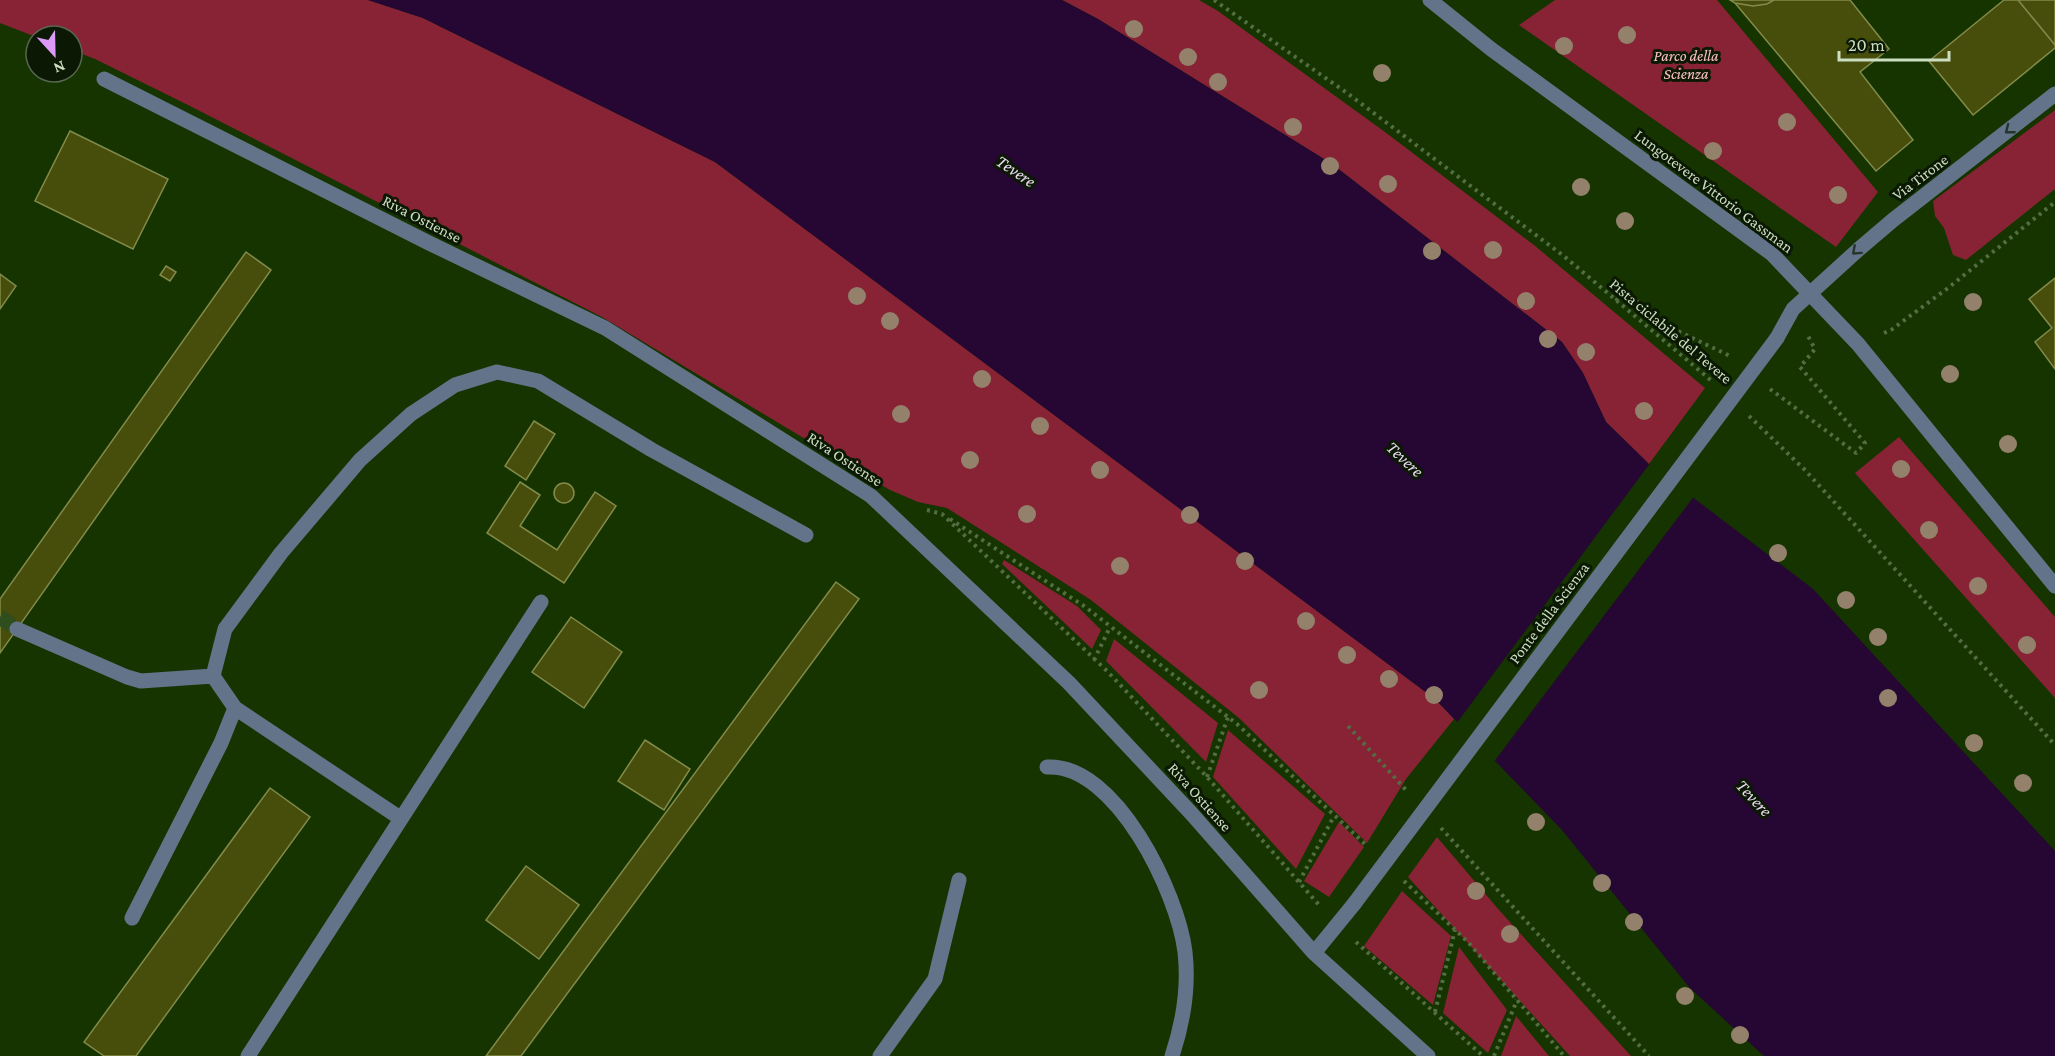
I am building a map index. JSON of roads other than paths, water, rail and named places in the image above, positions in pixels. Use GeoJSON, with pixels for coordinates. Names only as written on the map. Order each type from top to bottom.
{"type":"FeatureCollection","features":[{"type":"Feature","properties":{"kind":"street","name":"Lungotevere Vittorio Gassman"},"geometry":{"type":"LineString","coordinates":[[1430,0],[1491,49],[1772,254],[1858,344],[2055,586]]}},
{"type":"Feature","properties":{"kind":"street","name":"Riva Ostiense"},"geometry":{"type":"LineString","coordinates":[[104,79],[429,243],[605,328],[871,496],[1083,698],[1191,813],[1314,953],[1428,1056]]}},
{"type":"Feature","properties":{"kind":"street","name":"Via Tirone"},"geometry":{"type":"LineString","coordinates":[[1810,292],[1893,220],[2055,94]]}},
{"type":"Feature","properties":{"kind":"street","name":"Ponte della Scienza"},"geometry":{"type":"LineString","coordinates":[[1314,953],[1354,904],[1777,338],[1793,309],[1810,292]]}},
{"type":"Feature","properties":{"kind":"street"},"geometry":{"type":"LineString","coordinates":[[213,676],[225,629],[281,553],[360,460],[411,414],[455,385],[497,372],[538,381],[652,450],[806,535]]}},
{"type":"Feature","properties":{"kind":"street"},"geometry":{"type":"LineString","coordinates":[[248,1056],[541,602]]}},
{"type":"Feature","properties":{"kind":"street"},"geometry":{"type":"LineString","coordinates":[[17,628],[127,677],[141,681],[213,676]]}},
{"type":"Feature","properties":{"kind":"street"},"geometry":{"type":"LineString","coordinates":[[213,676],[236,708],[400,818]]}},
{"type":"Feature","properties":{"kind":"street"},"geometry":{"type":"LineString","coordinates":[[132,918],[221,743],[236,708]]}},
{"type":"Feature","properties":{"kind":"street"},"geometry":{"type":"LineString","coordinates":[[1047,767],[1058,766],[1071,769],[1101,788],[1128,820],[1163,879],[1185,950],[1184,1008],[1173,1056]]}},
{"type":"Feature","properties":{"kind":"street"},"geometry":{"type":"LineString","coordinates":[[880,1056],[936,980],[959,880]]}},
{"type":"Feature","properties":{"kind":"water","name":"Tevere"},"geometry":{"type":"Polygon","coordinates":[[[368,0],[1062,0],[1098,19],[1332,164],[1562,342],[1583,373],[1606,422],[1649,464],[1813,589],[2055,851],[2055,1056],[1764,1056],[1689,987],[1562,830],[1435,699],[715,162],[423,18],[368,0]]]}},
{"type":"Feature","properties":{"kind":"tunnel"},"geometry":{"type":"LineString","coordinates":[[0,617],[17,629]]}},
{"type":"Feature","properties":{"kind":"park label","name":"Parco della Scienza"},"geometry":{"type":"Point","coordinates":[1686,64]}}]}
